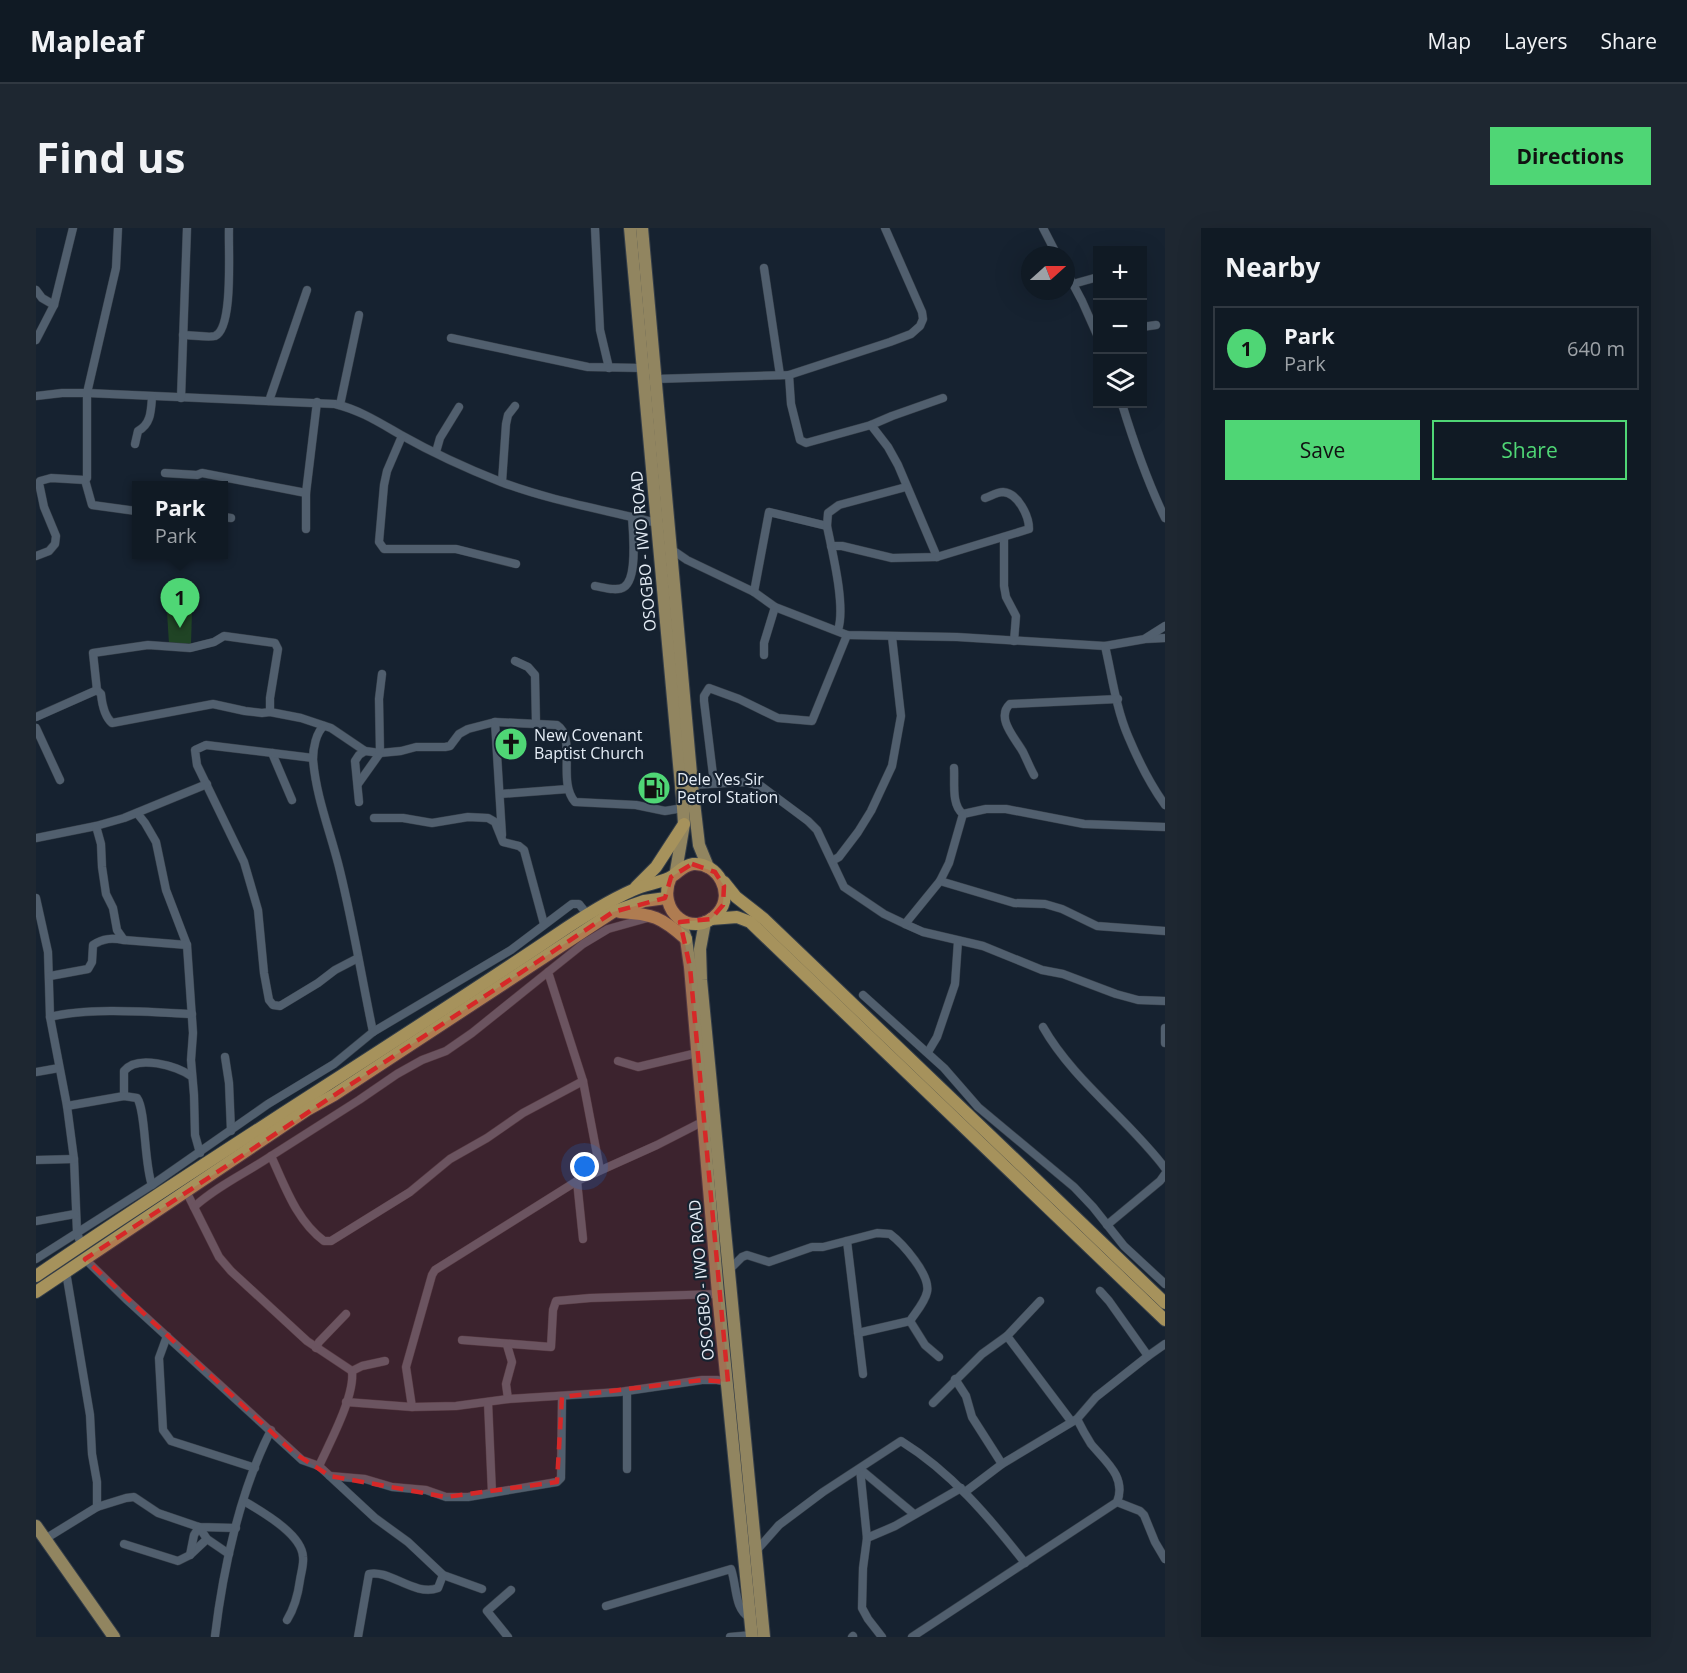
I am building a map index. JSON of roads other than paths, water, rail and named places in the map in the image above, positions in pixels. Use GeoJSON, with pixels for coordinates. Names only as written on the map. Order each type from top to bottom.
{"type":"FeatureCollection","features":[{"type":"Feature","properties":{"kind":"highway"},"geometry":{"type":"LineString","coordinates":[[635,889],[656,867],[684,824]]}},
{"type":"Feature","properties":{"kind":"highway"},"geometry":{"type":"LineString","coordinates":[[36,1292],[307,1110],[330,1090],[424,1023],[587,914],[635,889],[674,874],[692,864],[708,867],[721,878],[735,897],[764,919],[1165,1303]]}},
{"type":"Feature","properties":{"kind":"highway"},"geometry":{"type":"LineString","coordinates":[[674,874],[668,885],[666,898],[671,910],[679,920],[698,924],[718,913],[723,905],[725,896],[721,878]]}},
{"type":"Feature","properties":{"kind":"highway"},"geometry":{"type":"LineString","coordinates":[[36,1276],[219,1147],[330,1090],[613,912],[644,901],[666,898]]}},
{"type":"Feature","properties":{"kind":"highway"},"geometry":{"type":"LineString","coordinates":[[613,912],[655,916],[668,923],[686,939]]}},
{"type":"Feature","properties":{"kind":"highway"},"geometry":{"type":"LineString","coordinates":[[708,920],[737,917],[750,922],[1164,1319],[1165,1332]]}},
{"type":"Feature","properties":{"kind":"main road","name":"OSOGBO - IWO ROAD"},"geometry":{"type":"LineString","coordinates":[[630,228],[683,808],[684,824],[674,874]]}},
{"type":"Feature","properties":{"kind":"main road","name":"OSOGBO - IWO ROAD"},"geometry":{"type":"LineString","coordinates":[[642,228],[692,785],[699,846],[708,867]]}},
{"type":"Feature","properties":{"kind":"main road","name":"OSOGBO - IWO ROAD"},"geometry":{"type":"LineString","coordinates":[[679,920],[686,939],[750,1618],[756,1636]]}},
{"type":"Feature","properties":{"kind":"main road","name":"OSOGBO - IWO ROAD"},"geometry":{"type":"LineString","coordinates":[[708,920],[700,949],[701,980],[756,1551],[756,1636]]}},
{"type":"Feature","properties":{"kind":"main road"},"geometry":{"type":"LineString","coordinates":[[36,1526],[114,1637]]}},
{"type":"Feature","properties":{"kind":"street"},"geometry":{"type":"LineString","coordinates":[[36,340],[54,305],[73,228]]}},
{"type":"Feature","properties":{"kind":"street"},"geometry":{"type":"LineString","coordinates":[[118,228],[116,268],[87,393],[86,480],[92,506],[132,511]]}},
{"type":"Feature","properties":{"kind":"street"},"geometry":{"type":"LineString","coordinates":[[181,398],[187,228]]}},
{"type":"Feature","properties":{"kind":"street"},"geometry":{"type":"LineString","coordinates":[[183,335],[214,336],[223,326],[227,309],[228,228]]}},
{"type":"Feature","properties":{"kind":"street"},"geometry":{"type":"LineString","coordinates":[[596,228],[600,330],[609,368]]}},
{"type":"Feature","properties":{"kind":"street"},"geometry":{"type":"LineString","coordinates":[[655,379],[785,375],[911,334],[920,326],[923,319],[922,312],[885,228]]}},
{"type":"Feature","properties":{"kind":"street"},"geometry":{"type":"LineString","coordinates":[[1043,228],[1053,246]]}},
{"type":"Feature","properties":{"kind":"street"},"geometry":{"type":"LineString","coordinates":[[764,268],[791,404],[802,442],[806,443],[871,425],[943,398]]}},
{"type":"Feature","properties":{"kind":"street"},"geometry":{"type":"LineString","coordinates":[[1075,283],[1093,278]]}},
{"type":"Feature","properties":{"kind":"street"},"geometry":{"type":"LineString","coordinates":[[1075,288],[1093,326]]}},
{"type":"Feature","properties":{"kind":"street"},"geometry":{"type":"LineString","coordinates":[[36,290],[42,298],[54,305]]}},
{"type":"Feature","properties":{"kind":"street"},"geometry":{"type":"LineString","coordinates":[[269,401],[307,290]]}},
{"type":"Feature","properties":{"kind":"street"},"geometry":{"type":"LineString","coordinates":[[340,405],[359,315]]}},
{"type":"Feature","properties":{"kind":"street"},"geometry":{"type":"LineString","coordinates":[[1147,326],[1156,324]]}},
{"type":"Feature","properties":{"kind":"street"},"geometry":{"type":"LineString","coordinates":[[452,338],[588,367],[643,368]]}},
{"type":"Feature","properties":{"kind":"street"},"geometry":{"type":"LineString","coordinates":[[36,396],[87,393],[152,398],[317,402],[340,405],[374,419],[402,436],[502,482],[657,523]]}},
{"type":"Feature","properties":{"kind":"street"},"geometry":{"type":"LineString","coordinates":[[135,444],[138,431],[150,419],[152,398]]}},
{"type":"Feature","properties":{"kind":"street"},"geometry":{"type":"LineString","coordinates":[[306,529],[306,493],[317,402]]}},
{"type":"Feature","properties":{"kind":"street"},"geometry":{"type":"LineString","coordinates":[[502,482],[506,424],[508,415],[514,406]]}},
{"type":"Feature","properties":{"kind":"street"},"geometry":{"type":"LineString","coordinates":[[436,452],[440,438],[459,407]]}},
{"type":"Feature","properties":{"kind":"street"},"geometry":{"type":"LineString","coordinates":[[1124,408],[1142,468],[1165,518]]}},
{"type":"Feature","properties":{"kind":"street"},"geometry":{"type":"LineString","coordinates":[[871,425],[898,465],[937,557]]}},
{"type":"Feature","properties":{"kind":"street"},"geometry":{"type":"LineString","coordinates":[[402,436],[387,471],[384,485],[380,542],[384,549],[456,549],[516,564]]}},
{"type":"Feature","properties":{"kind":"street"},"geometry":{"type":"LineString","coordinates":[[165,472],[197,475],[202,473],[306,493]]}},
{"type":"Feature","properties":{"kind":"street"},"geometry":{"type":"LineString","coordinates":[[36,556],[49,550],[55,544],[56,536],[45,507],[40,481],[51,478],[86,480]]}},
{"type":"Feature","properties":{"kind":"street"},"geometry":{"type":"LineString","coordinates":[[838,630],[840,603],[827,526],[828,513],[839,505],[906,487]]}},
{"type":"Feature","properties":{"kind":"street"},"geometry":{"type":"LineString","coordinates":[[831,546],[842,546],[892,558],[937,557],[1029,529],[1028,519],[1019,503],[1007,493],[1001,492],[985,498]]}},
{"type":"Feature","properties":{"kind":"street"},"geometry":{"type":"LineString","coordinates":[[754,592],[769,512],[827,526]]}},
{"type":"Feature","properties":{"kind":"street"},"geometry":{"type":"LineString","coordinates":[[595,586],[618,589],[624,587],[628,581],[632,572],[632,517]]}},
{"type":"Feature","properties":{"kind":"street"},"geometry":{"type":"LineString","coordinates":[[1004,537],[1004,586],[1006,597],[1016,616],[1014,641]]}},
{"type":"Feature","properties":{"kind":"street"},"geometry":{"type":"LineString","coordinates":[[671,549],[687,560],[754,592],[775,607],[847,635],[1106,646],[1165,638]]}},
{"type":"Feature","properties":{"kind":"street"},"geometry":{"type":"LineString","coordinates":[[764,655],[764,644],[775,607]]}},
{"type":"Feature","properties":{"kind":"street"},"geometry":{"type":"LineString","coordinates":[[1145,639],[1165,626]]}},
{"type":"Feature","properties":{"kind":"street"},"geometry":{"type":"LineString","coordinates":[[714,783],[704,701],[709,688],[739,699],[778,718],[812,722],[847,635]]}},
{"type":"Feature","properties":{"kind":"street"},"geometry":{"type":"LineString","coordinates":[[270,712],[278,649],[275,643],[266,640],[224,636],[214,642],[190,648],[148,645],[93,653],[97,690],[101,694],[102,705],[108,720],[112,723],[181,711],[201,704],[222,705],[262,713],[270,712],[325,728],[365,751],[380,753],[416,747],[450,746],[459,734],[468,729],[495,722],[557,724],[563,731],[568,789],[575,802],[636,805],[665,811],[683,808]]}},
{"type":"Feature","properties":{"kind":"street"},"geometry":{"type":"LineString","coordinates":[[832,861],[839,857],[858,832],[871,811],[892,766],[901,716],[892,637]]}},
{"type":"Feature","properties":{"kind":"street"},"geometry":{"type":"LineString","coordinates":[[1106,646],[1128,736],[1143,771],[1165,805]]}},
{"type":"Feature","properties":{"kind":"street"},"geometry":{"type":"LineString","coordinates":[[515,661],[528,667],[535,675],[536,723]]}},
{"type":"Feature","properties":{"kind":"street"},"geometry":{"type":"LineString","coordinates":[[358,784],[380,753],[379,699],[382,674]]}},
{"type":"Feature","properties":{"kind":"street"},"geometry":{"type":"LineString","coordinates":[[36,717],[97,690]]}},
{"type":"Feature","properties":{"kind":"street"},"geometry":{"type":"LineString","coordinates":[[1034,775],[1008,727],[1005,711],[1010,704],[1118,699]]}},
{"type":"Feature","properties":{"kind":"street"},"geometry":{"type":"LineString","coordinates":[[495,722],[503,842]]}},
{"type":"Feature","properties":{"kind":"street"},"geometry":{"type":"LineString","coordinates":[[36,728],[60,780]]}},
{"type":"Feature","properties":{"kind":"street"},"geometry":{"type":"LineString","coordinates":[[325,728],[313,758],[317,791],[340,870],[373,1032]]}},
{"type":"Feature","properties":{"kind":"street"},"geometry":{"type":"LineString","coordinates":[[313,758],[206,745],[195,750],[197,765],[244,862],[251,885],[258,910],[269,1000],[273,1005],[280,1006],[318,983],[334,970],[358,958]]}},
{"type":"Feature","properties":{"kind":"street"},"geometry":{"type":"LineString","coordinates":[[359,802],[355,761],[358,754],[365,751]]}},
{"type":"Feature","properties":{"kind":"street"},"geometry":{"type":"LineString","coordinates":[[272,753],[292,800]]}},
{"type":"Feature","properties":{"kind":"street"},"geometry":{"type":"LineString","coordinates":[[954,768],[957,809],[963,814]]}},
{"type":"Feature","properties":{"kind":"street"},"geometry":{"type":"LineString","coordinates":[[692,785],[745,782],[761,786],[813,825],[844,887],[884,914],[904,924],[924,932],[983,946],[1042,970],[1063,974],[1116,994],[1138,1000],[1165,1001]]}},
{"type":"Feature","properties":{"kind":"street"},"geometry":{"type":"LineString","coordinates":[[36,838],[96,826],[136,813],[207,784]]}},
{"type":"Feature","properties":{"kind":"street"},"geometry":{"type":"LineString","coordinates":[[500,795],[568,789]]}},
{"type":"Feature","properties":{"kind":"street"},"geometry":{"type":"LineString","coordinates":[[963,814],[986,809],[1006,810],[1084,824],[1165,827]]}},
{"type":"Feature","properties":{"kind":"street"},"geometry":{"type":"LineString","coordinates":[[136,813],[156,842],[166,890],[187,945],[194,1033],[190,1060],[195,1135],[200,1153]]}},
{"type":"Feature","properties":{"kind":"street"},"geometry":{"type":"LineString","coordinates":[[904,924],[940,881],[949,863],[963,814]]}},
{"type":"Feature","properties":{"kind":"street"},"geometry":{"type":"LineString","coordinates":[[374,818],[403,818],[432,823],[468,817],[488,818],[495,822],[503,842]]}},
{"type":"Feature","properties":{"kind":"street"},"geometry":{"type":"LineString","coordinates":[[96,826],[101,844],[106,894],[113,908],[117,930],[124,940]]}},
{"type":"Feature","properties":{"kind":"street"},"geometry":{"type":"LineString","coordinates":[[503,842],[519,846],[524,850],[544,924]]}},
{"type":"Feature","properties":{"kind":"street"},"geometry":{"type":"LineString","coordinates":[[940,881],[1014,903],[1045,904],[1062,909],[1097,926],[1165,931]]}},
{"type":"Feature","properties":{"kind":"street"},"geometry":{"type":"LineString","coordinates":[[37,903],[47,943],[50,1017],[67,1106],[74,1159],[75,1214],[81,1245]]}},
{"type":"Feature","properties":{"kind":"street"},"geometry":{"type":"LineString","coordinates":[[36,1259],[200,1153],[219,1147],[231,1131],[268,1104],[334,1064],[373,1032],[511,950],[572,904],[579,904],[587,914]]}},
{"type":"Feature","properties":{"kind":"street"},"geometry":{"type":"LineString","coordinates":[[194,1207],[206,1196],[397,1074],[422,1060],[446,1051],[472,1033],[583,944],[608,929],[655,916]]}},
{"type":"Feature","properties":{"kind":"street"},"geometry":{"type":"LineString","coordinates":[[50,976],[88,969],[93,962],[93,945],[100,940],[187,945]]}},
{"type":"Feature","properties":{"kind":"street"},"geometry":{"type":"LineString","coordinates":[[928,1053],[937,1037],[955,984],[956,956],[962,942]]}},
{"type":"Feature","properties":{"kind":"street"},"geometry":{"type":"LineString","coordinates":[[548,972],[583,1081],[600,1170]]}},
{"type":"Feature","properties":{"kind":"street"},"geometry":{"type":"LineString","coordinates":[[863,995],[944,1068],[978,1107],[1074,1187],[1124,1246],[1165,1284]]}},
{"type":"Feature","properties":{"kind":"street"},"geometry":{"type":"LineString","coordinates":[[414,1008],[424,1023]]}},
{"type":"Feature","properties":{"kind":"street"},"geometry":{"type":"LineString","coordinates":[[50,1017],[63,1014],[118,1012],[192,1014]]}},
{"type":"Feature","properties":{"kind":"street"},"geometry":{"type":"LineString","coordinates":[[1043,1027],[1054,1046],[1086,1083],[1146,1143],[1165,1168]]}},
{"type":"Feature","properties":{"kind":"street"},"geometry":{"type":"LineString","coordinates":[[1165,1028],[1165,1043]]}},
{"type":"Feature","properties":{"kind":"street"},"geometry":{"type":"LineString","coordinates":[[618,1061],[638,1067],[697,1053]]}},
{"type":"Feature","properties":{"kind":"street"},"geometry":{"type":"LineString","coordinates":[[225,1057],[229,1083],[231,1131]]}},
{"type":"Feature","properties":{"kind":"street"},"geometry":{"type":"LineString","coordinates":[[124,1096],[124,1071],[129,1065],[146,1062],[174,1066],[191,1076]]}},
{"type":"Feature","properties":{"kind":"street"},"geometry":{"type":"LineString","coordinates":[[36,1072],[59,1068]]}},
{"type":"Feature","properties":{"kind":"street"},"geometry":{"type":"LineString","coordinates":[[271,1156],[303,1221],[324,1241],[331,1241],[410,1192],[450,1159],[487,1138],[523,1113],[583,1081]]}},
{"type":"Feature","properties":{"kind":"street"},"geometry":{"type":"LineString","coordinates":[[67,1106],[124,1096],[140,1100],[152,1185]]}},
{"type":"Feature","properties":{"kind":"street"},"geometry":{"type":"LineString","coordinates":[[412,1407],[406,1367],[435,1270],[577,1181],[704,1121]]}},
{"type":"Feature","properties":{"kind":"street"},"geometry":{"type":"LineString","coordinates":[[36,1160],[74,1159]]}},
{"type":"Feature","properties":{"kind":"street"},"geometry":{"type":"LineString","coordinates":[[1107,1225],[1160,1181],[1165,1174]]}},
{"type":"Feature","properties":{"kind":"street"},"geometry":{"type":"LineString","coordinates":[[577,1181],[583,1239]]}},
{"type":"Feature","properties":{"kind":"street"},"geometry":{"type":"LineString","coordinates":[[186,1191],[219,1257],[231,1271],[316,1348],[352,1371],[353,1377],[346,1402],[319,1466]]}},
{"type":"Feature","properties":{"kind":"street"},"geometry":{"type":"LineString","coordinates":[[36,1221],[75,1214]]}},
{"type":"Feature","properties":{"kind":"street"},"geometry":{"type":"LineString","coordinates":[[730,1269],[747,1255],[769,1262],[812,1247],[823,1247],[885,1232],[898,1240],[908,1251],[924,1274],[928,1290],[910,1321],[858,1333]]}},
{"type":"Feature","properties":{"kind":"street"},"geometry":{"type":"LineString","coordinates":[[847,1241],[864,1374]]}},
{"type":"Feature","properties":{"kind":"street"},"geometry":{"type":"LineString","coordinates":[[86,1259],[302,1460],[319,1466],[375,1518],[408,1542],[443,1575],[482,1589]]}},
{"type":"Feature","properties":{"kind":"street"},"geometry":{"type":"LineString","coordinates":[[66,1272],[90,1415],[92,1454],[97,1482],[97,1507]]}},
{"type":"Feature","properties":{"kind":"street"},"geometry":{"type":"LineString","coordinates":[[1100,1291],[1148,1356]]}},
{"type":"Feature","properties":{"kind":"street"},"geometry":{"type":"LineString","coordinates":[[462,1340],[550,1347],[553,1310],[556,1301],[718,1294]]}},
{"type":"Feature","properties":{"kind":"street"},"geometry":{"type":"LineString","coordinates":[[933,1402],[982,1354],[1007,1336],[1040,1301]]}},
{"type":"Feature","properties":{"kind":"street"},"geometry":{"type":"LineString","coordinates":[[316,1348],[346,1314]]}},
{"type":"Feature","properties":{"kind":"street"},"geometry":{"type":"LineString","coordinates":[[910,1321],[925,1345],[939,1357]]}},
{"type":"Feature","properties":{"kind":"street"},"geometry":{"type":"LineString","coordinates":[[167,1336],[159,1358],[163,1430],[171,1441],[255,1468]]}},
{"type":"Feature","properties":{"kind":"street"},"geometry":{"type":"LineString","coordinates":[[912,1637],[1117,1502],[1121,1492],[1116,1474],[1007,1336]]}},
{"type":"Feature","properties":{"kind":"street"},"geometry":{"type":"LineString","coordinates":[[867,1538],[963,1490],[1074,1420],[1095,1397],[1165,1344]]}},
{"type":"Feature","properties":{"kind":"street"},"geometry":{"type":"LineString","coordinates":[[507,1345],[512,1362],[506,1384],[508,1400]]}},
{"type":"Feature","properties":{"kind":"street"},"geometry":{"type":"LineString","coordinates":[[352,1371],[385,1360]]}},
{"type":"Feature","properties":{"kind":"street"},"geometry":{"type":"LineString","coordinates":[[955,1379],[966,1396],[972,1417],[1002,1464]]}},
{"type":"Feature","properties":{"kind":"street"},"geometry":{"type":"LineString","coordinates":[[346,1402],[412,1407],[456,1406],[627,1391],[702,1380],[728,1382]]}},
{"type":"Feature","properties":{"kind":"street"},"geometry":{"type":"LineString","coordinates":[[627,1391],[627,1469]]}},
{"type":"Feature","properties":{"kind":"street"},"geometry":{"type":"LineString","coordinates":[[330,1476],[365,1479],[392,1486],[426,1490],[446,1497],[468,1497],[560,1481],[562,1397]]}},
{"type":"Feature","properties":{"kind":"street"},"geometry":{"type":"LineString","coordinates":[[488,1402],[492,1493]]}},
{"type":"Feature","properties":{"kind":"street"},"geometry":{"type":"LineString","coordinates":[[215,1636],[221,1587],[236,1528],[257,1457],[271,1430]]}},
{"type":"Feature","properties":{"kind":"street"},"geometry":{"type":"LineString","coordinates":[[756,1551],[779,1525],[822,1492],[901,1441],[963,1490],[1000,1530],[1025,1563]]}},
{"type":"Feature","properties":{"kind":"street"},"geometry":{"type":"LineString","coordinates":[[860,1469],[914,1514]]}},
{"type":"Feature","properties":{"kind":"street"},"geometry":{"type":"LineString","coordinates":[[860,1469],[867,1538],[863,1568],[862,1608],[882,1637]]}},
{"type":"Feature","properties":{"kind":"street"},"geometry":{"type":"LineString","coordinates":[[45,1539],[97,1507],[134,1497],[158,1513],[199,1527],[236,1528]]}},
{"type":"Feature","properties":{"kind":"street"},"geometry":{"type":"LineString","coordinates":[[244,1501],[279,1522],[304,1557],[295,1607],[287,1620]]}},
{"type":"Feature","properties":{"kind":"street"},"geometry":{"type":"LineString","coordinates":[[1117,1502],[1140,1511],[1144,1515],[1165,1559]]}},
{"type":"Feature","properties":{"kind":"street"},"geometry":{"type":"LineString","coordinates":[[199,1527],[207,1539],[230,1554]]}},
{"type":"Feature","properties":{"kind":"street"},"geometry":{"type":"LineString","coordinates":[[190,1555],[194,1535],[199,1527]]}},
{"type":"Feature","properties":{"kind":"street"},"geometry":{"type":"LineString","coordinates":[[124,1544],[174,1561],[181,1561],[207,1539]]}},
{"type":"Feature","properties":{"kind":"street"},"geometry":{"type":"LineString","coordinates":[[606,1606],[731,1569],[738,1603],[742,1613],[750,1618]]}},
{"type":"Feature","properties":{"kind":"street"},"geometry":{"type":"LineString","coordinates":[[358,1637],[369,1574],[382,1575],[417,1588],[433,1590],[438,1588],[443,1575]]}},
{"type":"Feature","properties":{"kind":"street"},"geometry":{"type":"LineString","coordinates":[[508,1637],[488,1611],[511,1590]]}},
{"type":"Feature","properties":{"kind":"street"},"geometry":{"type":"LineString","coordinates":[[730,1637],[756,1636]]}},
{"type":"Feature","properties":{"kind":"place","name":"Park"},"geometry":{"type":"Point","coordinates":[180,628]}},
{"type":"Feature","properties":{"kind":"place","name":"New Covenant Baptist Church"},"geometry":{"type":"Point","coordinates":[511,744]}},
{"type":"Feature","properties":{"kind":"place","name":"Dele Yes Sir Petrol Station"},"geometry":{"type":"Point","coordinates":[654,788]}}]}
